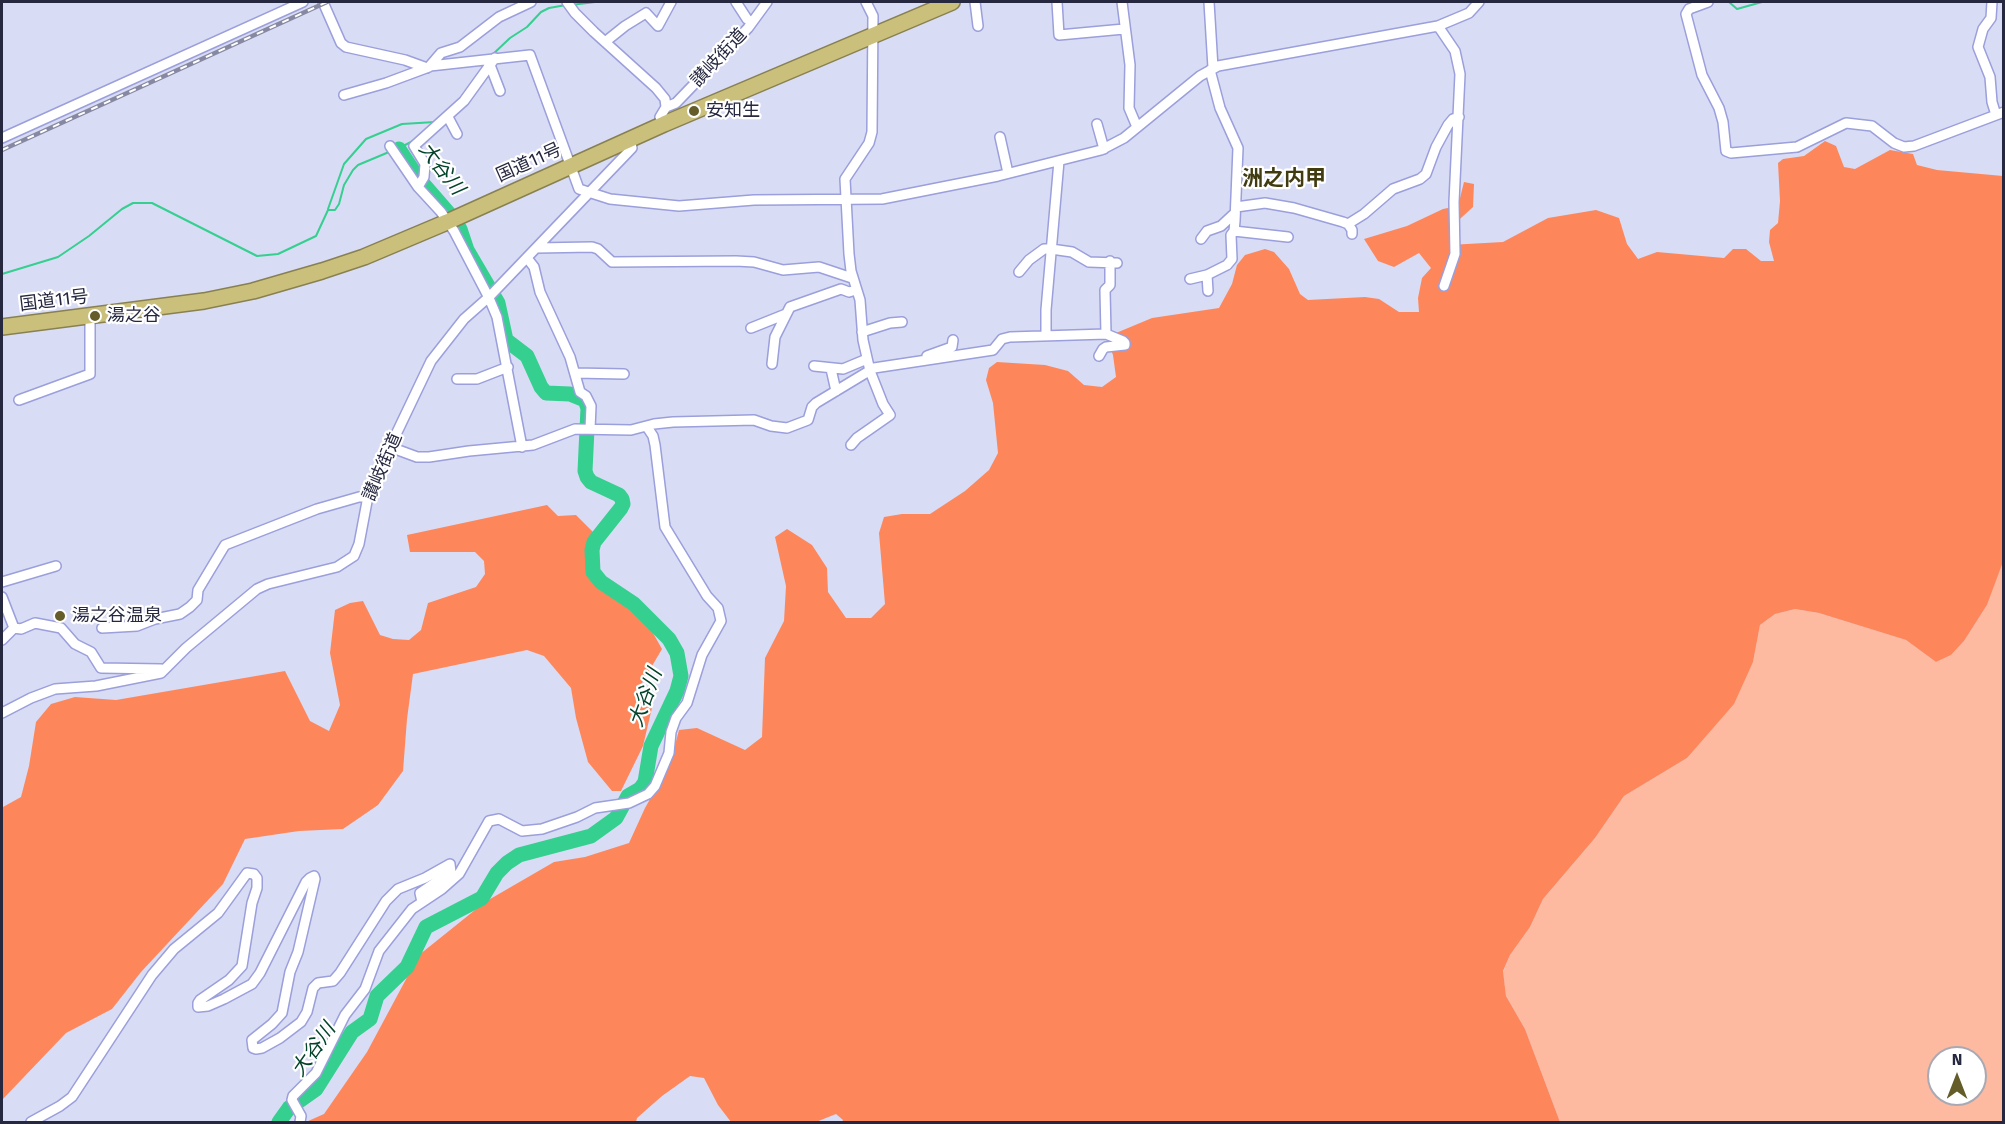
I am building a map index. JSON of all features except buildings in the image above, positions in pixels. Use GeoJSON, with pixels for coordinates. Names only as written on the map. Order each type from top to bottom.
{"type":"FeatureCollection","features":[{"type":"Feature","properties":{"kind":"highway","name":"国道11号"},"geometry":{"type":"LineString","coordinates":[[2,327],[204,301],[287,282],[364,257],[664,124],[952,2]]}},
{"type":"Feature","properties":{"kind":"street"},"geometry":{"type":"LineString","coordinates":[[2,138],[303,2]]}},
{"type":"Feature","properties":{"kind":"street"},"geometry":{"type":"LineString","coordinates":[[323,2],[341,43],[346,47],[428,67]]}},
{"type":"Feature","properties":{"kind":"street"},"geometry":{"type":"LineString","coordinates":[[428,67],[441,53],[460,47],[509,6],[531,2]]}},
{"type":"Feature","properties":{"kind":"street"},"geometry":{"type":"LineString","coordinates":[[567,2],[575,13],[665,99],[666,107],[660,117],[664,124]]}},
{"type":"Feature","properties":{"kind":"street"},"geometry":{"type":"LineString","coordinates":[[605,42],[646,13],[658,26],[670,2]]}},
{"type":"Feature","properties":{"kind":"street"},"geometry":{"type":"LineString","coordinates":[[736,2],[747,19],[752,22]]}},
{"type":"Feature","properties":{"kind":"street","name":"讃岐街道"},"geometry":{"type":"LineString","coordinates":[[666,107],[676,104],[752,22],[767,2]]}},
{"type":"Feature","properties":{"kind":"street"},"geometry":{"type":"LineString","coordinates":[[851,446],[858,438],[891,415],[883,404],[870,371],[862,332],[860,300],[852,278],[849,254],[845,180],[869,143],[872,132],[873,16],[868,2]]}},
{"type":"Feature","properties":{"kind":"street"},"geometry":{"type":"LineString","coordinates":[[975,2],[978,26]]}},
{"type":"Feature","properties":{"kind":"street"},"geometry":{"type":"LineString","coordinates":[[1057,2],[1059,34],[1124,29]]}},
{"type":"Feature","properties":{"kind":"street"},"geometry":{"type":"LineString","coordinates":[[1122,2],[1130,64],[1130,108],[1137,127]]}},
{"type":"Feature","properties":{"kind":"street"},"geometry":{"type":"LineString","coordinates":[[1190,279],[1208,275],[1230,262],[1231,235],[1234,231],[1238,148],[1220,108],[1212,69],[1209,2]]}},
{"type":"Feature","properties":{"kind":"street"},"geometry":{"type":"LineString","coordinates":[[344,95],[386,83],[428,67],[492,61],[525,55],[532,57],[579,189],[583,191],[610,199],[679,206],[754,201],[896,197],[1104,149],[1117,142],[1212,69],[1438,26],[1469,13],[1479,2]]}},
{"type":"Feature","properties":{"kind":"street"},"geometry":{"type":"LineString","coordinates":[[1708,2],[1689,9],[1686,14],[1702,75],[1719,108],[1726,152],[1731,153],[1797,147],[1846,123],[1872,126],[1894,143],[1904,147],[1914,146],[2000,113],[1992,102],[1990,77],[1978,47],[1983,29],[1991,18],[1992,2]]}},
{"type":"Feature","properties":{"kind":"street"},"geometry":{"type":"LineString","coordinates":[[1438,26],[1455,51],[1461,91],[1454,202],[1455,254],[1444,286]]}},
{"type":"Feature","properties":{"kind":"street"},"geometry":{"type":"LineString","coordinates":[[492,61],[500,91]]}},
{"type":"Feature","properties":{"kind":"street"},"geometry":{"type":"LineString","coordinates":[[418,187],[424,177],[425,164],[414,146],[448,117],[472,91],[492,61]]}},
{"type":"Feature","properties":{"kind":"street"},"geometry":{"type":"LineString","coordinates":[[448,117],[457,134]]}},
{"type":"Feature","properties":{"kind":"street"},"geometry":{"type":"LineString","coordinates":[[1348,224],[1364,214],[1393,189],[1420,179],[1426,174],[1436,147],[1448,125],[1453,119],[1459,117]]}},
{"type":"Feature","properties":{"kind":"street"},"geometry":{"type":"LineString","coordinates":[[1097,124],[1104,149]]}},
{"type":"Feature","properties":{"kind":"street"},"geometry":{"type":"LineString","coordinates":[[1000,137],[1008,173]]}},
{"type":"Feature","properties":{"kind":"street","name":"讃岐街道"},"geometry":{"type":"LineString","coordinates":[[2,713],[49,691],[96,686],[161,673],[207,629],[257,589],[268,584],[332,569],[350,559],[358,548],[368,497],[379,467],[431,361],[464,318],[491,295],[632,148],[630,139]]}},
{"type":"Feature","properties":{"kind":"street"},"geometry":{"type":"LineString","coordinates":[[390,146],[418,187],[447,222],[491,295],[522,447]]}},
{"type":"Feature","properties":{"kind":"street"},"geometry":{"type":"LineString","coordinates":[[1046,334],[1059,160]]}},
{"type":"Feature","properties":{"kind":"street"},"geometry":{"type":"LineString","coordinates":[[1201,239],[1207,231],[1221,225],[1235,210],[1265,203],[1317,214],[1348,224],[1353,234]]}},
{"type":"Feature","properties":{"kind":"street"},"geometry":{"type":"LineString","coordinates":[[1234,231],[1288,237]]}},
{"type":"Feature","properties":{"kind":"street"},"geometry":{"type":"LineString","coordinates":[[536,248],[598,249],[612,262],[736,261],[754,262],[783,270],[819,267],[852,278]]}},
{"type":"Feature","properties":{"kind":"street"},"geometry":{"type":"LineString","coordinates":[[1019,272],[1029,260],[1044,249],[1072,252],[1089,262],[1113,262],[1110,285],[1105,290],[1106,334]]}},
{"type":"Feature","properties":{"kind":"street"},"geometry":{"type":"LineString","coordinates":[[527,258],[534,267],[540,292],[570,357],[580,392],[586,396],[591,406],[590,429]]}},
{"type":"Feature","properties":{"kind":"street"},"geometry":{"type":"LineString","coordinates":[[1208,275],[1208,291]]}},
{"type":"Feature","properties":{"kind":"street"},"geometry":{"type":"LineString","coordinates":[[772,364],[775,337],[790,307],[841,289],[849,292],[856,290]]}},
{"type":"Feature","properties":{"kind":"street"},"geometry":{"type":"LineString","coordinates":[[751,328],[786,314]]}},
{"type":"Feature","properties":{"kind":"street"},"geometry":{"type":"LineString","coordinates":[[20,400],[90,374],[90,316]]}},
{"type":"Feature","properties":{"kind":"street"},"geometry":{"type":"LineString","coordinates":[[862,332],[890,323],[902,322]]}},
{"type":"Feature","properties":{"kind":"street"},"geometry":{"type":"LineString","coordinates":[[390,447],[417,457],[429,457],[533,445],[575,429],[631,430],[673,422],[754,420],[771,426],[788,428],[808,420],[816,403],[874,368],[993,350],[1002,339],[1010,337],[1046,334],[1106,334],[1123,341],[1125,345],[1106,347],[1101,351],[1100,356]]}},
{"type":"Feature","properties":{"kind":"street"},"geometry":{"type":"LineString","coordinates":[[925,359],[952,347],[952,340]]}},
{"type":"Feature","properties":{"kind":"street"},"geometry":{"type":"LineString","coordinates":[[814,366],[843,369],[867,359]]}},
{"type":"Feature","properties":{"kind":"street"},"geometry":{"type":"LineString","coordinates":[[458,379],[477,379],[507,367]]}},
{"type":"Feature","properties":{"kind":"street"},"geometry":{"type":"LineString","coordinates":[[831,369],[836,391]]}},
{"type":"Feature","properties":{"kind":"street"},"geometry":{"type":"LineString","coordinates":[[574,373],[624,374]]}},
{"type":"Feature","properties":{"kind":"street"},"geometry":{"type":"LineString","coordinates":[[300,1122],[301,1116],[292,1100],[293,1096],[316,1072],[345,1015],[365,989],[379,951],[412,909],[442,890],[459,874],[489,821],[499,819],[522,831],[542,829],[578,817],[595,808],[629,803],[648,794],[655,786],[669,753],[671,732],[676,718],[687,704],[702,655],[721,621],[718,608],[704,591],[665,527],[655,444],[647,427]]}},
{"type":"Feature","properties":{"kind":"street"},"geometry":{"type":"LineString","coordinates":[[102,628],[137,626],[155,619],[180,614],[197,600],[198,590],[225,545],[317,509],[359,497],[368,497]]}},
{"type":"Feature","properties":{"kind":"street"},"geometry":{"type":"LineString","coordinates":[[2,582],[56,566]]}},
{"type":"Feature","properties":{"kind":"street"},"geometry":{"type":"LineString","coordinates":[[2,597],[14,628]]}},
{"type":"Feature","properties":{"kind":"street"},"geometry":{"type":"LineString","coordinates":[[14,628],[21,629],[35,623],[61,628],[75,644],[91,651],[101,668],[165,669]]}},
{"type":"Feature","properties":{"kind":"street"},"geometry":{"type":"LineString","coordinates":[[2,640],[14,628]]}},
{"type":"Feature","properties":{"kind":"street"},"geometry":{"type":"LineString","coordinates":[[31,1122],[72,1097],[152,975],[174,949],[218,913],[247,873],[254,874],[257,878],[257,888],[252,903],[242,966],[230,980],[200,1000],[198,1007],[224,999],[252,984],[260,973],[306,882],[314,876],[315,879],[298,952],[290,972],[282,1013],[252,1040],[253,1048],[256,1049],[280,1038],[301,1022],[307,1012],[315,985],[333,981],[340,973],[386,901],[398,889],[450,864],[451,872],[420,893],[422,902]]}},
{"type":"Feature","properties":{"kind":"shaded area"},"geometry":{"type":"Polygon","coordinates":[[[1825,141],[1836,146],[1844,167],[1855,169],[1890,150],[1913,154],[1917,165],[1937,170],[2003,176],[2004,559],[1987,605],[1964,641],[1951,655],[1936,662],[1906,640],[1819,613],[1795,609],[1775,614],[1760,625],[1753,662],[1734,704],[1687,758],[1624,796],[1595,838],[1543,899],[1530,927],[1510,955],[1503,971],[1506,996],[1525,1029],[1560,1122],[842,1122],[843,1120],[836,1114],[816,1122],[731,1122],[718,1105],[704,1078],[690,1076],[662,1096],[637,1118],[636,1122],[306,1122],[324,1114],[367,1052],[419,955],[485,902],[554,862],[585,857],[629,843],[645,808],[670,764],[679,730],[697,728],[745,750],[762,737],[765,658],[784,621],[786,586],[775,537],[787,529],[812,545],[827,568],[828,592],[846,618],[871,618],[885,604],[879,533],[884,517],[902,514],[930,514],[965,491],[989,470],[998,453],[993,403],[986,380],[989,368],[997,362],[1045,365],[1068,371],[1084,385],[1102,387],[1116,377],[1113,355],[1108,342],[1116,333],[1152,318],[1219,308],[1232,284],[1237,265],[1245,255],[1265,249],[1274,252],[1289,269],[1300,294],[1308,300],[1365,297],[1379,299],[1399,312],[1419,312],[1418,298],[1422,278],[1431,268],[1419,253],[1394,267],[1378,261],[1364,239],[1407,226],[1443,209],[1458,206],[1464,182],[1474,184],[1473,207],[1450,228],[1449,245],[1503,242],[1548,218],[1596,210],[1619,218],[1627,244],[1638,259],[1657,252],[1724,258],[1733,249],[1746,249],[1761,261],[1774,261],[1769,242],[1770,230],[1778,223],[1780,201],[1778,163],[1783,159],[1804,156],[1825,141]]]}},
{"type":"Feature","properties":{"kind":"shaded area"},"geometry":{"type":"Polygon","coordinates":[[[547,505],[558,516],[576,515],[594,533],[588,550],[587,573],[596,584],[635,609],[649,626],[662,649],[642,683],[655,695],[643,746],[621,791],[612,791],[588,762],[576,718],[571,688],[544,656],[527,650],[413,674],[403,771],[378,805],[343,829],[299,831],[245,839],[223,884],[141,972],[112,1009],[66,1033],[2,1100],[2,806],[21,797],[36,722],[51,704],[75,697],[116,700],[285,671],[310,721],[329,731],[340,705],[330,653],[335,610],[350,603],[363,601],[380,635],[409,640],[421,630],[428,603],[476,587],[485,574],[484,561],[475,552],[410,552],[407,535],[547,505]]]}},
{"type":"Feature","properties":{"kind":"shaded area"},"geometry":{"type":"Polygon","coordinates":[[[2003,559],[2003,1122],[1560,1122],[1525,1029],[1506,996],[1503,972],[1510,955],[1530,927],[1543,899],[1595,838],[1624,796],[1687,758],[1753,662],[1760,625],[1775,614],[1795,609],[1819,613],[1906,640],[1936,662],[1951,655],[1964,641],[1987,605],[2003,559]]]}},
{"type":"Feature","properties":{"kind":"waterway"},"geometry":{"type":"LineString","coordinates":[[571,5],[595,2]]}},
{"type":"Feature","properties":{"kind":"waterway"},"geometry":{"type":"LineString","coordinates":[[1729,2],[1737,9],[1762,2]]}},
{"type":"Feature","properties":{"kind":"waterway"},"geometry":{"type":"LineString","coordinates":[[491,56],[510,38],[527,27],[541,12],[566,5]]}},
{"type":"Feature","properties":{"kind":"waterway"},"geometry":{"type":"LineString","coordinates":[[328,209],[344,164],[366,139],[402,124],[435,122]]}},
{"type":"Feature","properties":{"kind":"waterway"},"geometry":{"type":"LineString","coordinates":[[397,149],[413,141]]}},
{"type":"Feature","properties":{"kind":"waterway","name":"大谷川"},"geometry":{"type":"LineString","coordinates":[[399,149],[418,178],[451,216]]}},
{"type":"Feature","properties":{"kind":"waterway"},"geometry":{"type":"LineString","coordinates":[[2,274],[58,257],[133,203],[152,203],[257,256],[278,254],[316,236],[328,210],[335,210],[339,204],[344,185],[353,170],[358,165],[389,152]]}},
{"type":"Feature","properties":{"kind":"waterway","name":"大谷川"},"geometry":{"type":"LineString","coordinates":[[279,1122],[289,1108],[316,1089],[352,1032],[370,1019],[377,996],[407,967],[426,927],[482,898],[497,873],[519,855],[591,836],[616,818],[628,796],[640,789],[645,782],[651,746],[677,691],[681,676],[677,653],[669,639],[634,604],[601,582],[593,572],[594,542],[623,504],[619,495],[591,482],[587,477],[585,471],[588,408],[585,400],[570,394],[546,393],[527,356],[506,340],[498,303],[467,250],[460,229]]}},
{"type":"Feature","properties":{"kind":"railway"},"geometry":{"type":"LineString","coordinates":[[2,150],[327,2]]}},
{"type":"Feature","properties":{"kind":"place","name":"安知生"},"geometry":{"type":"Point","coordinates":[694,111]}},
{"type":"Feature","properties":{"kind":"place","name":"湯之谷"},"geometry":{"type":"Point","coordinates":[95,316]}},
{"type":"Feature","properties":{"kind":"place","name":"湯之谷温泉"},"geometry":{"type":"Point","coordinates":[60,616]}},
{"type":"Feature","properties":{"kind":"district","name":"洲之内甲"},"geometry":{"type":"Point","coordinates":[1284,179]}}]}
